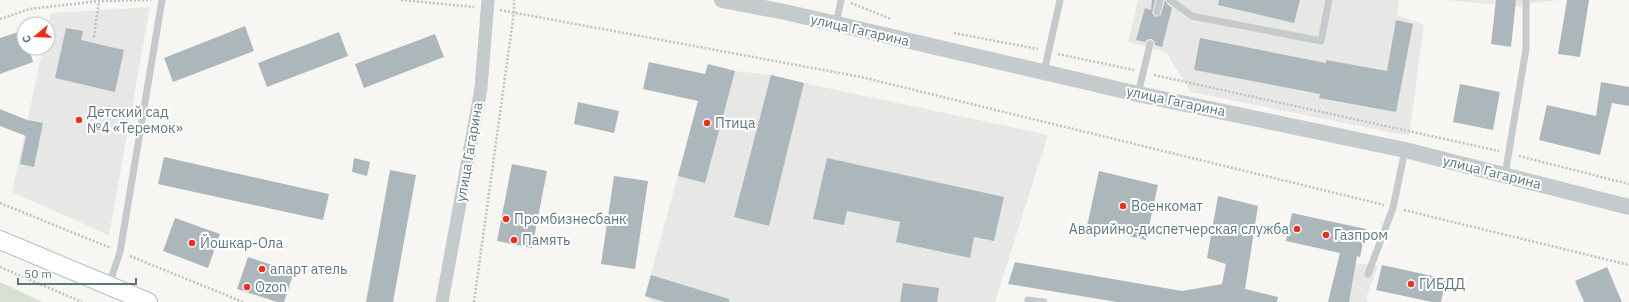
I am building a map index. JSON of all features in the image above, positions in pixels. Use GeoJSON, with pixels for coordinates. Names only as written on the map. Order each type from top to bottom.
{"type":"FeatureCollection","features":[{"type":"Feature","properties":{"kind":"main road"},"geometry":{"type":"LineString","coordinates":[[0,240],[148,302]]}},
{"type":"Feature","properties":{"kind":"street","name":"улица Гагарина"},"geometry":{"type":"LineString","coordinates":[[722,0],[836,24],[1138,94],[1405,150],[1629,207]]}},
{"type":"Feature","properties":{"kind":"street","name":"улица Гагарина"},"geometry":{"type":"LineString","coordinates":[[442,302],[481,88],[488,4]]}},
{"type":"Feature","properties":{"kind":"lane"},"geometry":{"type":"LineString","coordinates":[[109,286],[120,252],[162,0]]}},
{"type":"Feature","properties":{"kind":"lane"},"geometry":{"type":"LineString","coordinates":[[836,24],[841,0]]}},
{"type":"Feature","properties":{"kind":"lane"},"geometry":{"type":"LineString","coordinates":[[1044,72],[1060,0]]}},
{"type":"Feature","properties":{"kind":"lane"},"geometry":{"type":"LineString","coordinates":[[1157,12],[1160,0]]}},
{"type":"Feature","properties":{"kind":"lane"},"geometry":{"type":"LineString","coordinates":[[1170,0],[1192,16],[1321,41],[1329,0]]}},
{"type":"Feature","properties":{"kind":"lane"},"geometry":{"type":"LineString","coordinates":[[1505,175],[1526,49],[1526,0]]}},
{"type":"Feature","properties":{"kind":"lane"},"geometry":{"type":"LineString","coordinates":[[1138,94],[1150,44]]}},
{"type":"Feature","properties":{"kind":"lane"},"geometry":{"type":"LineString","coordinates":[[1368,274],[1393,208],[1405,150]]}},
{"type":"Feature","properties":{"kind":"lane"},"geometry":{"type":"LineString","coordinates":[[1028,300],[1044,302]]}},
{"type":"Feature","properties":{"kind":"path"},"geometry":{"type":"LineString","coordinates":[[0,19],[30,9],[99,1],[162,0]]}},
{"type":"Feature","properties":{"kind":"path"},"geometry":{"type":"LineString","coordinates":[[401,0],[488,4],[514,12],[862,77],[1629,265]]}},
{"type":"Feature","properties":{"kind":"path"},"geometry":{"type":"LineString","coordinates":[[474,302],[514,12],[514,0]]}},
{"type":"Feature","properties":{"kind":"path"},"geometry":{"type":"LineString","coordinates":[[94,37],[99,1]]}},
{"type":"Feature","properties":{"kind":"path"},"geometry":{"type":"LineString","coordinates":[[851,3],[894,21]]}},
{"type":"Feature","properties":{"kind":"path"},"geometry":{"type":"LineString","coordinates":[[948,32],[1143,72],[1509,153],[1629,184]]}},
{"type":"Feature","properties":{"kind":"path"},"geometry":{"type":"LineString","coordinates":[[0,267],[82,302]]}},
{"type":"Feature","properties":{"kind":"shaded area"},"geometry":{"type":"Polygon","coordinates":[[[1138,0],[1399,0],[1397,15],[1424,25],[1409,136],[1191,92],[1166,52],[1128,42],[1138,0]]]}},
{"type":"Feature","properties":{"kind":"shaded area"},"geometry":{"type":"Polygon","coordinates":[[[1446,0],[1559,0],[1533,3],[1520,7],[1446,0]]]}},
{"type":"Feature","properties":{"kind":"shaded area","name":"Детский сад №4 «Теремок»"},"geometry":{"type":"Polygon","coordinates":[[[150,7],[109,235],[12,192],[41,56],[56,56],[56,16],[50,16],[51,13],[150,7]]]}},
{"type":"Feature","properties":{"kind":"shaded area"},"geometry":{"type":"Polygon","coordinates":[[[708,64],[735,71],[771,75],[1048,135],[995,302],[653,302],[645,296],[708,64]]]}},
{"type":"Feature","properties":{"kind":"shaded area"},"geometry":{"type":"Polygon","coordinates":[[[1338,261],[1378,266],[1366,298],[1368,302],[1328,302],[1338,261]]]}},
{"type":"Feature","properties":{"kind":"shaded area"},"geometry":{"type":"Polygon","coordinates":[[[0,282],[42,302],[0,302],[0,282]]]}},
{"type":"Feature","properties":{"kind":"building"},"geometry":{"type":"Polygon","coordinates":[[[1152,0],[1155,0],[1152,13],[1155,17],[1161,15],[1165,0],[1172,8],[1162,47],[1155,45],[1155,42],[1152,39],[1148,39],[1145,42],[1136,40],[1145,8],[1151,10],[1152,0]]]}},
{"type":"Feature","properties":{"kind":"building"},"geometry":{"type":"Polygon","coordinates":[[[1219,0],[1300,0],[1294,23],[1218,5],[1219,0]]]}},
{"type":"Feature","properties":{"kind":"building"},"geometry":{"type":"Polygon","coordinates":[[[1496,0],[1516,0],[1511,47],[1491,44],[1496,0]]]}},
{"type":"Feature","properties":{"kind":"building"},"geometry":{"type":"Polygon","coordinates":[[[1567,0],[1589,0],[1580,57],[1558,54],[1567,0]]]}},
{"type":"Feature","properties":{"kind":"building"},"geometry":{"type":"Polygon","coordinates":[[[1396,20],[1413,24],[1396,112],[1319,98],[1320,94],[1194,70],[1200,38],[1326,63],[1326,60],[1387,71],[1396,20]]]}},
{"type":"Feature","properties":{"kind":"building"},"geometry":{"type":"Polygon","coordinates":[[[245,26],[254,51],[173,82],[164,58],[245,26]]]}},
{"type":"Feature","properties":{"kind":"building"},"geometry":{"type":"Polygon","coordinates":[[[66,28],[83,31],[81,40],[124,50],[115,92],[55,78],[66,28]]]}},
{"type":"Feature","properties":{"kind":"building"},"geometry":{"type":"Polygon","coordinates":[[[339,32],[348,56],[267,87],[258,63],[339,32]]]}},
{"type":"Feature","properties":{"kind":"building"},"geometry":{"type":"Polygon","coordinates":[[[16,33],[16,56],[31,56],[33,62],[0,74],[0,38],[16,33]]]}},
{"type":"Feature","properties":{"kind":"building"},"geometry":{"type":"Polygon","coordinates":[[[435,34],[444,57],[364,88],[355,64],[435,34]]]}},
{"type":"Feature","properties":{"kind":"building","name":"Птица"},"geometry":{"type":"Polygon","coordinates":[[[649,62],[705,74],[708,64],[735,71],[705,183],[678,176],[698,101],[643,89],[649,62]]]}},
{"type":"Feature","properties":{"kind":"building"},"geometry":{"type":"Polygon","coordinates":[[[771,75],[804,83],[769,226],[734,217],[771,75]]]}},
{"type":"Feature","properties":{"kind":"building"},"geometry":{"type":"Polygon","coordinates":[[[1601,82],[1629,87],[1629,106],[1612,103],[1600,155],[1539,140],[1547,105],[1596,116],[1601,82]]]}},
{"type":"Feature","properties":{"kind":"building"},"geometry":{"type":"Polygon","coordinates":[[[1460,84],[1500,92],[1493,130],[1453,122],[1460,84]]]}},
{"type":"Feature","properties":{"kind":"building"},"geometry":{"type":"Polygon","coordinates":[[[578,102],[619,111],[614,133],[574,124],[578,102]]]}},
{"type":"Feature","properties":{"kind":"building"},"geometry":{"type":"Polygon","coordinates":[[[0,109],[27,120],[43,123],[34,167],[20,164],[26,136],[0,126],[0,109]]]}},
{"type":"Feature","properties":{"kind":"building"},"geometry":{"type":"Polygon","coordinates":[[[164,157],[329,194],[323,220],[158,184],[164,157]]]}},
{"type":"Feature","properties":{"kind":"building"},"geometry":{"type":"Polygon","coordinates":[[[354,158],[370,162],[367,176],[352,172],[354,158]]]}},
{"type":"Feature","properties":{"kind":"building"},"geometry":{"type":"Polygon","coordinates":[[[827,158],[1004,197],[994,241],[974,237],[970,258],[896,242],[900,222],[847,211],[844,225],[813,219],[827,158]]]}},
{"type":"Feature","properties":{"kind":"building"},"geometry":{"type":"Polygon","coordinates":[[[512,164],[547,171],[532,248],[497,241],[512,164]]]}},
{"type":"Feature","properties":{"kind":"building"},"geometry":{"type":"Polygon","coordinates":[[[390,170],[416,175],[393,302],[366,302],[390,170]]]}},
{"type":"Feature","properties":{"kind":"building","name":"Военкомат"},"geometry":{"type":"Polygon","coordinates":[[[1099,171],[1158,185],[1146,240],[1087,226],[1099,171]]]}},
{"type":"Feature","properties":{"kind":"building"},"geometry":{"type":"Polygon","coordinates":[[[614,176],[648,181],[635,269],[601,264],[614,176]]]}},
{"type":"Feature","properties":{"kind":"building"},"geometry":{"type":"Polygon","coordinates":[[[1218,196],[1258,206],[1245,289],[1278,297],[1277,302],[1117,302],[1008,284],[1015,262],[1182,291],[1222,284],[1226,264],[1207,258],[1218,196]]]}},
{"type":"Feature","properties":{"kind":"building","name":"Газпром"},"geometry":{"type":"Polygon","coordinates":[[[1292,213],[1366,229],[1360,257],[1357,256],[1349,302],[1328,302],[1340,253],[1286,241],[1292,213]]]}},
{"type":"Feature","properties":{"kind":"building","name":"Йошкар-Ола"},"geometry":{"type":"Polygon","coordinates":[[[175,218],[220,234],[208,268],[163,251],[175,218]]]}},
{"type":"Feature","properties":{"kind":"building"},"geometry":{"type":"Polygon","coordinates":[[[248,257],[294,272],[284,302],[277,302],[237,289],[248,257]]]}},
{"type":"Feature","properties":{"kind":"building","name":"ГИБДД"},"geometry":{"type":"Polygon","coordinates":[[[1382,265],[1446,279],[1441,302],[1432,302],[1376,290],[1382,265]]]}},
{"type":"Feature","properties":{"kind":"building"},"geometry":{"type":"Polygon","coordinates":[[[1607,267],[1622,302],[1584,302],[1575,281],[1607,267]]]}},
{"type":"Feature","properties":{"kind":"building"},"geometry":{"type":"Polygon","coordinates":[[[651,275],[729,299],[729,302],[665,302],[645,296],[651,275]]]}},
{"type":"Feature","properties":{"kind":"building"},"geometry":{"type":"Polygon","coordinates":[[[903,283],[939,288],[937,302],[900,302],[903,283]]]}},
{"type":"Feature","properties":{"kind":"place","name":"Детский сад №4 «Теремок»"},"geometry":{"type":"Point","coordinates":[79,120]}},
{"type":"Feature","properties":{"kind":"place","name":"Птица"},"geometry":{"type":"Point","coordinates":[707,123]}},
{"type":"Feature","properties":{"kind":"place","name":"Военкомат"},"geometry":{"type":"Point","coordinates":[1123,206]}},
{"type":"Feature","properties":{"kind":"place","name":"Промбизнесбанк"},"geometry":{"type":"Point","coordinates":[506,219]}},
{"type":"Feature","properties":{"kind":"place","name":"Аварийно-диспетчерская служба"},"geometry":{"type":"Point","coordinates":[1297,229]}},
{"type":"Feature","properties":{"kind":"place","name":"Газпром"},"geometry":{"type":"Point","coordinates":[1326,235]}},
{"type":"Feature","properties":{"kind":"place","name":"Память"},"geometry":{"type":"Point","coordinates":[514,240]}},
{"type":"Feature","properties":{"kind":"place","name":"Йошкар-Ола"},"geometry":{"type":"Point","coordinates":[192,243]}},
{"type":"Feature","properties":{"kind":"place","name":"апарт атель"},"geometry":{"type":"Point","coordinates":[262,269]}},
{"type":"Feature","properties":{"kind":"place","name":"ГИБДД"},"geometry":{"type":"Point","coordinates":[1411,284]}},
{"type":"Feature","properties":{"kind":"place","name":"Ozon"},"geometry":{"type":"Point","coordinates":[247,287]}}]}
